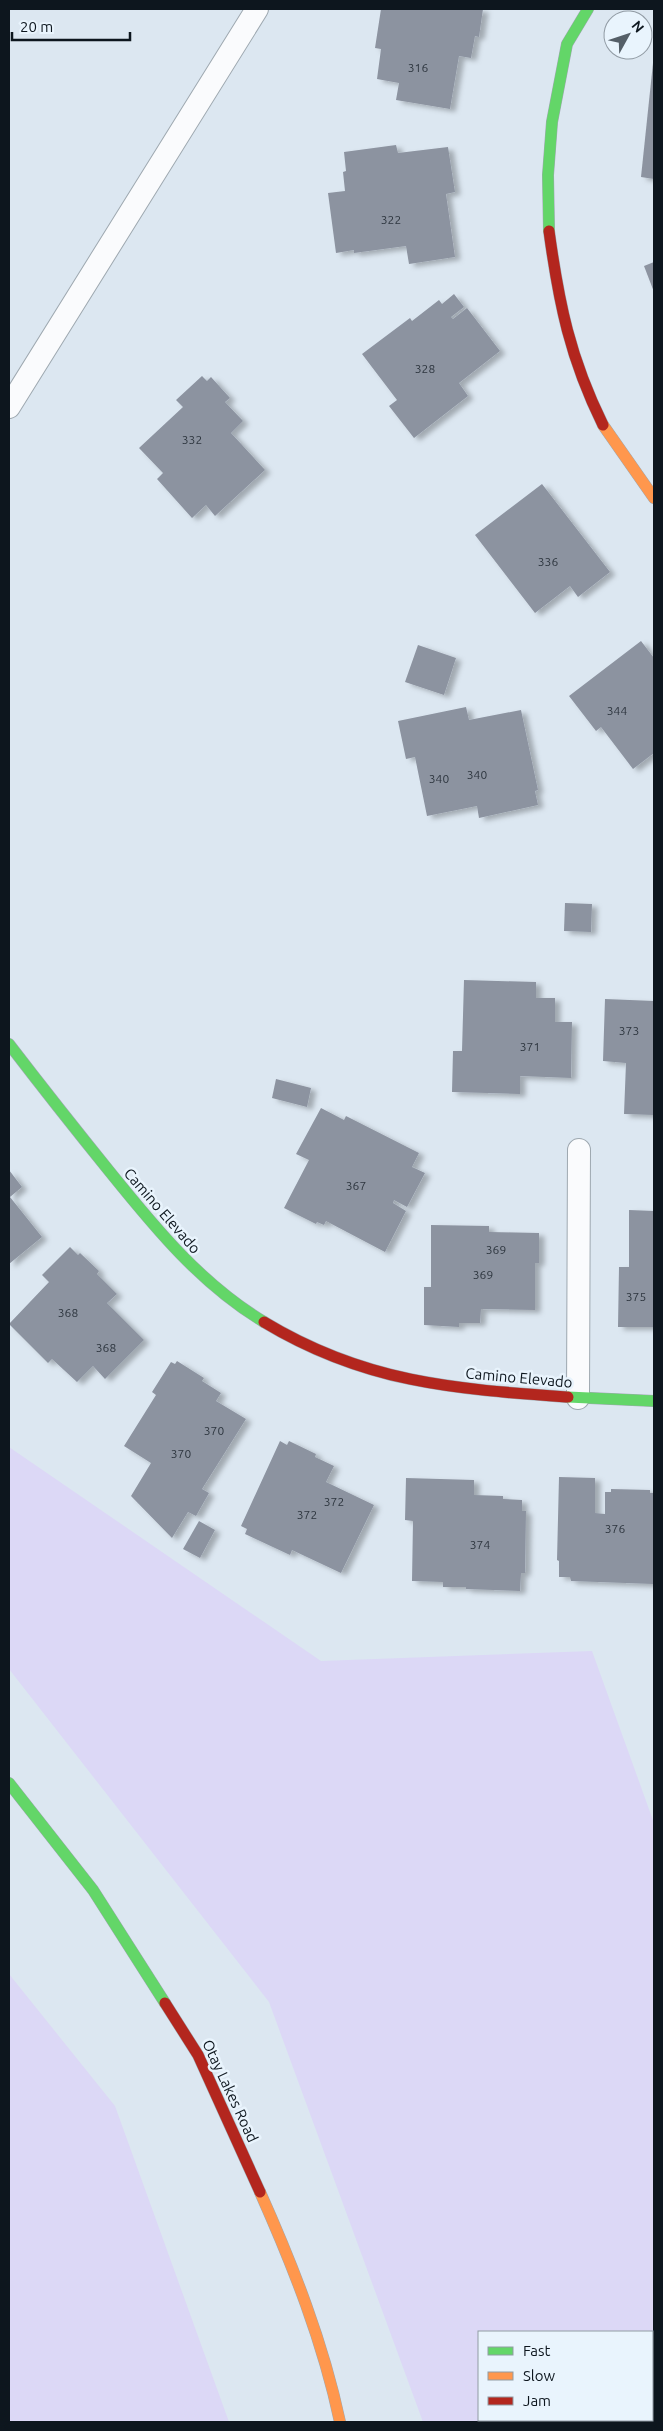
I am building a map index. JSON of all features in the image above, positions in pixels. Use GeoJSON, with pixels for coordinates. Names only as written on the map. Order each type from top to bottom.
{"type":"FeatureCollection","features":[{"type":"Feature","properties":{"kind":"street"},"geometry":{"type":"LineString","coordinates":[[588,9],[567,44],[552,122],[548,175],[549,229],[556,282],[567,335],[584,386],[605,430],[654,498]]}},
{"type":"Feature","properties":{"kind":"street","name":"Camino Elevado"},"geometry":{"type":"LineString","coordinates":[[9,1044],[153,1228],[185,1262],[221,1293],[259,1319],[308,1346],[343,1361],[387,1375],[457,1388],[578,1398],[654,1401]]}},
{"type":"Feature","properties":{"kind":"street","name":"Otay Lakes Road"},"geometry":{"type":"LineString","coordinates":[[9,1783],[93,1890],[198,2055],[292,2263],[332,2384],[340,2422]]}},
{"type":"Feature","properties":{"kind":"lane"},"geometry":{"type":"LineString","coordinates":[[9,407],[257,9]]}},
{"type":"Feature","properties":{"kind":"lane"},"geometry":{"type":"LineString","coordinates":[[578,1398],[579,1150]]}},
{"type":"Feature","properties":{"kind":"shaded area"},"geometry":{"type":"Polygon","coordinates":[[[9,1447],[321,1661],[592,1651],[654,1823],[654,2422],[423,2422],[269,2002],[9,1669],[9,1447]]]}},
{"type":"Feature","properties":{"kind":"shaded area"},"geometry":{"type":"Polygon","coordinates":[[[9,1974],[115,2106],[229,2422],[9,2422],[9,1974]]]}},
{"type":"Feature","properties":{"kind":"building"},"geometry":{"type":"Polygon","coordinates":[[[381,9],[483,9],[479,37],[475,36],[471,58],[459,56],[450,109],[396,100],[399,83],[377,79],[381,49],[375,48],[381,9]]]}},
{"type":"Feature","properties":{"kind":"building"},"geometry":{"type":"Polygon","coordinates":[[[654,64],[654,179],[641,177],[654,64]]]}},
{"type":"Feature","properties":{"kind":"building"},"geometry":{"type":"Polygon","coordinates":[[[396,145],[398,153],[448,147],[455,192],[446,194],[455,257],[409,264],[406,246],[354,253],[354,250],[336,253],[328,193],[345,191],[343,172],[346,171],[344,152],[396,145]]]}},
{"type":"Feature","properties":{"kind":"building"},"geometry":{"type":"Polygon","coordinates":[[[654,262],[654,292],[644,266],[654,262]]]}},
{"type":"Feature","properties":{"kind":"building"},"geometry":{"type":"Polygon","coordinates":[[[454,294],[464,307],[451,317],[453,319],[467,308],[500,351],[459,383],[468,396],[414,438],[389,406],[397,400],[362,354],[410,318],[412,321],[439,300],[442,304],[454,294]]]}},
{"type":"Feature","properties":{"kind":"building"},"geometry":{"type":"Polygon","coordinates":[[[202,376],[207,381],[211,377],[230,398],[225,402],[243,421],[231,433],[265,470],[215,516],[206,505],[192,518],[157,479],[163,473],[139,448],[183,407],[176,400],[202,376]]]}},
{"type":"Feature","properties":{"kind":"building"},"geometry":{"type":"Polygon","coordinates":[[[542,484],[610,572],[578,597],[570,586],[535,613],[475,535],[542,484]]]}},
{"type":"Feature","properties":{"kind":"building"},"geometry":{"type":"Polygon","coordinates":[[[641,641],[654,658],[654,753],[633,769],[601,727],[596,731],[569,696],[641,641]]]}},
{"type":"Feature","properties":{"kind":"building"},"geometry":{"type":"Polygon","coordinates":[[[418,645],[456,658],[444,695],[405,682],[418,645]]]}},
{"type":"Feature","properties":{"kind":"building"},"geometry":{"type":"Polygon","coordinates":[[[466,707],[469,720],[521,710],[538,790],[535,791],[538,805],[479,818],[477,806],[427,816],[415,757],[406,759],[398,721],[466,707]]]}},
{"type":"Feature","properties":{"kind":"building"},"geometry":{"type":"Polygon","coordinates":[[[565,903],[592,904],[591,932],[564,931],[565,903]]]}},
{"type":"Feature","properties":{"kind":"building"},"geometry":{"type":"Polygon","coordinates":[[[464,980],[536,982],[536,998],[555,998],[555,1022],[572,1022],[571,1078],[520,1076],[520,1094],[452,1092],[453,1051],[462,1051],[464,980]]]}},
{"type":"Feature","properties":{"kind":"building"},"geometry":{"type":"Polygon","coordinates":[[[605,999],[654,1001],[654,1115],[624,1114],[626,1063],[603,1061],[605,999]]]}},
{"type":"Feature","properties":{"kind":"building"},"geometry":{"type":"Polygon","coordinates":[[[276,1079],[311,1088],[307,1107],[272,1098],[276,1079]]]}},
{"type":"Feature","properties":{"kind":"building"},"geometry":{"type":"Polygon","coordinates":[[[321,1108],[344,1120],[346,1116],[419,1153],[412,1167],[425,1173],[407,1207],[394,1200],[393,1203],[406,1211],[385,1252],[326,1221],[324,1225],[317,1222],[316,1224],[284,1208],[309,1160],[296,1154],[321,1108]]]}},
{"type":"Feature","properties":{"kind":"building"},"geometry":{"type":"Polygon","coordinates":[[[9,1170],[22,1187],[10,1197],[42,1237],[9,1264],[9,1170]]]}},
{"type":"Feature","properties":{"kind":"building"},"geometry":{"type":"Polygon","coordinates":[[[629,1210],[654,1211],[654,1327],[618,1327],[619,1267],[629,1267],[629,1210]]]}},
{"type":"Feature","properties":{"kind":"building"},"geometry":{"type":"Polygon","coordinates":[[[431,1225],[489,1226],[489,1232],[539,1233],[539,1263],[535,1263],[535,1310],[481,1309],[480,1323],[459,1323],[459,1327],[424,1325],[424,1287],[431,1287],[431,1225]]]}},
{"type":"Feature","properties":{"kind":"building"},"geometry":{"type":"Polygon","coordinates":[[[70,1247],[78,1255],[80,1253],[99,1271],[97,1274],[117,1294],[107,1303],[144,1340],[105,1379],[93,1366],[77,1382],[52,1359],[48,1363],[9,1324],[49,1282],[42,1275],[70,1247]]]}},
{"type":"Feature","properties":{"kind":"building"},"geometry":{"type":"Polygon","coordinates":[[[177,1361],[204,1378],[202,1381],[221,1393],[216,1401],[246,1419],[202,1489],[209,1493],[196,1516],[188,1512],[172,1538],[131,1496],[151,1463],[124,1446],[156,1395],[152,1392],[171,1362],[175,1364],[177,1361]]]}},
{"type":"Feature","properties":{"kind":"building"},"geometry":{"type":"Polygon","coordinates":[[[280,1441],[287,1445],[289,1441],[316,1454],[315,1457],[334,1466],[326,1482],[374,1505],[341,1573],[292,1550],[290,1555],[245,1534],[247,1529],[241,1526],[280,1441]]]}},
{"type":"Feature","properties":{"kind":"building"},"geometry":{"type":"Polygon","coordinates":[[[559,1477],[595,1478],[595,1513],[605,1514],[605,1492],[611,1492],[611,1489],[650,1490],[650,1493],[654,1493],[653,1584],[571,1581],[570,1577],[559,1577],[559,1561],[557,1560],[559,1477]]]}},
{"type":"Feature","properties":{"kind":"building"},"geometry":{"type":"Polygon","coordinates":[[[406,1478],[474,1480],[474,1495],[503,1496],[503,1499],[522,1500],[522,1511],[526,1511],[525,1573],[521,1573],[520,1591],[443,1587],[443,1582],[412,1581],[413,1521],[405,1520],[406,1478]]]}},
{"type":"Feature","properties":{"kind":"building"},"geometry":{"type":"Polygon","coordinates":[[[199,1521],[215,1530],[200,1558],[183,1549],[199,1521]]]}},
{"type":"Feature","properties":{"kind":"traffic: fast"},"geometry":{"type":"LineString","coordinates":[[549,231],[548,175],[552,122],[567,44],[588,9]]}},
{"type":"Feature","properties":{"kind":"traffic: fast"},"geometry":{"type":"LineString","coordinates":[[9,1044],[97,1156],[162,1234],[220,1291],[264,1322]]}},
{"type":"Feature","properties":{"kind":"traffic: fast"},"geometry":{"type":"LineString","coordinates":[[568,1397],[654,1401]]}},
{"type":"Feature","properties":{"kind":"traffic: fast"},"geometry":{"type":"LineString","coordinates":[[9,1783],[93,1890],[165,2003]]}},
{"type":"Feature","properties":{"kind":"traffic: slow"},"geometry":{"type":"LineString","coordinates":[[603,425],[654,498]]}},
{"type":"Feature","properties":{"kind":"traffic: slow"},"geometry":{"type":"LineString","coordinates":[[260,2192],[306,2305],[325,2363],[340,2422]]}},
{"type":"Feature","properties":{"kind":"traffic: jam"},"geometry":{"type":"LineString","coordinates":[[549,231],[567,330],[582,377],[603,425]]}},
{"type":"Feature","properties":{"kind":"traffic: jam"},"geometry":{"type":"LineString","coordinates":[[264,1322],[301,1342],[338,1358],[411,1379],[448,1386],[568,1397]]}},
{"type":"Feature","properties":{"kind":"traffic: jam"},"geometry":{"type":"LineString","coordinates":[[165,2003],[198,2055],[260,2192]]}}]}
